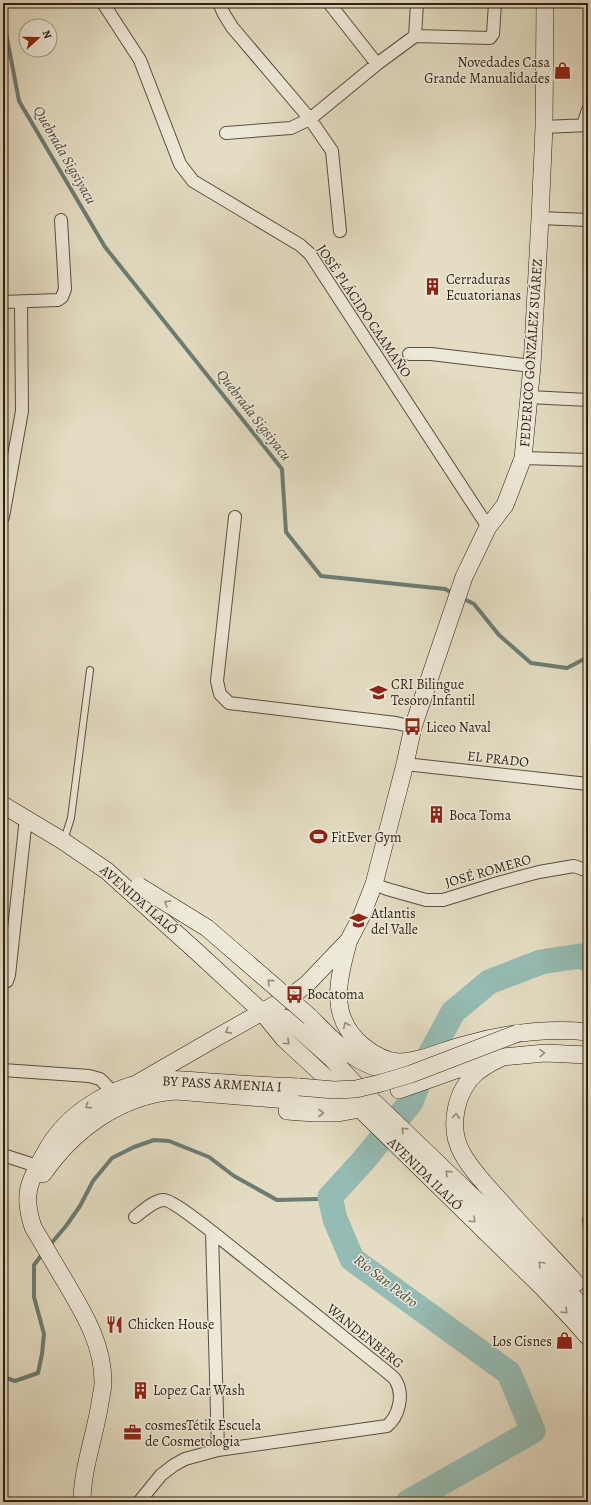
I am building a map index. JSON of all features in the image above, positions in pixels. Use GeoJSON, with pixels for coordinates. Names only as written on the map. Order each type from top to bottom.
{"type":"FeatureCollection","features":[{"type":"Feature","properties":{"kind":"street","name":"JOSÉ PLÁCIDO CAAMAÑO"},"geometry":{"type":"LineString","coordinates":[[103,3],[140,60],[180,164],[193,181],[300,245],[310,254],[488,527]]}},
{"type":"Feature","properties":{"kind":"street"},"geometry":{"type":"LineString","coordinates":[[219,3],[232,27],[310,119],[332,151],[340,231]]}},
{"type":"Feature","properties":{"kind":"street"},"geometry":{"type":"LineString","coordinates":[[329,3],[377,64]]}},
{"type":"Feature","properties":{"kind":"street"},"geometry":{"type":"LineString","coordinates":[[415,36],[417,3]]}},
{"type":"Feature","properties":{"kind":"street"},"geometry":{"type":"LineString","coordinates":[[226,133],[291,128],[310,119],[377,64],[415,36],[490,38],[493,34],[495,3]]}},
{"type":"Feature","properties":{"kind":"street","name":"FEDERICO GONZÁLEZ SUÁREZ"},"geometry":{"type":"LineString","coordinates":[[136,1084],[214,1038],[294,994],[307,984],[349,940],[361,917],[374,884],[413,727],[464,577],[488,527],[505,505],[523,458],[532,366],[540,218],[544,127],[545,3]]}},
{"type":"Feature","properties":{"kind":"street"},"geometry":{"type":"LineString","coordinates":[[544,127],[586,125],[588,110]]}},
{"type":"Feature","properties":{"kind":"street"},"geometry":{"type":"LineString","coordinates":[[540,218],[588,220]]}},
{"type":"Feature","properties":{"kind":"street"},"geometry":{"type":"LineString","coordinates":[[3,302],[58,300],[62,297],[65,289],[61,220]]}},
{"type":"Feature","properties":{"kind":"street"},"geometry":{"type":"LineString","coordinates":[[3,517],[22,410],[21,302]]}},
{"type":"Feature","properties":{"kind":"street"},"geometry":{"type":"LineString","coordinates":[[409,354],[431,354],[532,366]]}},
{"type":"Feature","properties":{"kind":"street"},"geometry":{"type":"LineString","coordinates":[[529,397],[588,400]]}},
{"type":"Feature","properties":{"kind":"street"},"geometry":{"type":"LineString","coordinates":[[523,458],[588,460]]}},
{"type":"Feature","properties":{"kind":"street"},"geometry":{"type":"LineString","coordinates":[[235,517],[217,681],[220,694],[229,703],[396,723],[413,727]]}},
{"type":"Feature","properties":{"kind":"street","name":"EL PRADO"},"geometry":{"type":"LineString","coordinates":[[405,764],[588,784]]}},
{"type":"Feature","properties":{"kind":"street","name":"AVENIDA ILALÓ"},"geometry":{"type":"LineString","coordinates":[[3,805],[63,841],[107,871],[262,1012],[284,1039],[369,1111],[429,1154],[588,1312]]}},
{"type":"Feature","properties":{"kind":"street"},"geometry":{"type":"LineString","coordinates":[[3,983],[7,982],[9,975],[26,818]]}},
{"type":"Feature","properties":{"kind":"street","name":"JOSÉ ROMERO"},"geometry":{"type":"LineString","coordinates":[[374,884],[426,900],[443,900],[490,885],[539,872],[574,866],[588,871]]}},
{"type":"Feature","properties":{"kind":"street"},"geometry":{"type":"LineString","coordinates":[[107,871],[139,886],[207,928],[351,1055],[380,1070],[411,1074]]}},
{"type":"Feature","properties":{"kind":"street"},"geometry":{"type":"LineString","coordinates":[[349,940],[340,972],[338,990],[339,1009],[344,1024],[353,1039],[372,1054],[396,1062],[411,1061],[468,1043],[518,1034]]}},
{"type":"Feature","properties":{"kind":"street","name":"BY PASS ARMENIA I"},"geometry":{"type":"LineString","coordinates":[[28,1207],[43,1174],[59,1152],[84,1129],[112,1110],[177,1085],[334,1090],[356,1089],[411,1074],[518,1034],[565,1030],[588,1032]]}},
{"type":"Feature","properties":{"kind":"street","name":"BY PASS ARMENIA I"},"geometry":{"type":"LineString","coordinates":[[28,1207],[27,1194],[38,1166],[48,1147],[59,1132],[86,1107],[113,1092],[136,1084],[157,1080],[177,1085],[299,1101],[361,1098],[398,1090],[481,1061],[503,1056],[545,1053],[588,1055]]}},
{"type":"Feature","properties":{"kind":"street"},"geometry":{"type":"LineString","coordinates":[[503,1056],[477,1072],[468,1082],[460,1095],[456,1111],[455,1129],[457,1140],[462,1153],[488,1187],[577,1285],[588,1300]]}},
{"type":"Feature","properties":{"kind":"street"},"geometry":{"type":"LineString","coordinates":[[3,1070],[89,1076],[100,1079],[113,1092]]}},
{"type":"Feature","properties":{"kind":"street"},"geometry":{"type":"LineString","coordinates":[[59,1152],[80,1142],[101,1124],[121,1112],[139,1105],[157,1101],[171,1100],[314,1114],[369,1111]]}},
{"type":"Feature","properties":{"kind":"street","name":"AVENIDA ILALÓ"},"geometry":{"type":"LineString","coordinates":[[369,1111],[415,1164],[542,1287],[588,1337]]}},
{"type":"Feature","properties":{"kind":"street"},"geometry":{"type":"LineString","coordinates":[[3,1155],[38,1166]]}},
{"type":"Feature","properties":{"kind":"street","name":"WANDENBERG"},"geometry":{"type":"LineString","coordinates":[[135,1216],[157,1201],[170,1201],[212,1232],[396,1380],[400,1400],[397,1414],[393,1421],[387,1426],[218,1450],[185,1459],[161,1475],[139,1502]]}},
{"type":"Feature","properties":{"kind":"street"},"geometry":{"type":"LineString","coordinates":[[28,1207],[33,1228],[84,1313],[99,1347],[103,1382],[84,1483],[82,1502]]}},
{"type":"Feature","properties":{"kind":"street"},"geometry":{"type":"LineString","coordinates":[[212,1232],[218,1450]]}},
{"type":"Feature","properties":{"kind":"lane"},"geometry":{"type":"LineString","coordinates":[[63,841],[71,818],[90,670]]}},
{"type":"Feature","properties":{"kind":"lane"},"geometry":{"type":"LineString","coordinates":[[588,1217],[586,1220],[588,1237]]}},
{"type":"Feature","properties":{"kind":"waterway","name":"Quebrada Sigsiyacu"},"geometry":{"type":"LineString","coordinates":[[3,17],[19,101],[105,247],[282,469],[286,532],[321,576],[445,589],[454,594]]}},
{"type":"Feature","properties":{"kind":"waterway","name":"Quebrada Sigsiyacu"},"geometry":{"type":"LineString","coordinates":[[460,597],[474,604],[499,635],[531,663],[567,668],[588,657]]}},
{"type":"Feature","properties":{"kind":"waterway","name":"Río San Pedro"},"geometry":{"type":"LineString","coordinates":[[408,1502],[533,1431],[509,1373],[352,1259],[335,1219],[330,1197],[363,1161],[411,1102],[426,1062],[453,1012],[489,982],[541,962],[580,956],[588,959]]}},
{"type":"Feature","properties":{"kind":"waterway"},"geometry":{"type":"LineString","coordinates":[[49,1246],[66,1226],[80,1206],[93,1181],[112,1158],[134,1147],[154,1140],[169,1141],[209,1157],[234,1176],[277,1200],[317,1199]]}},
{"type":"Feature","properties":{"kind":"waterway"},"geometry":{"type":"LineString","coordinates":[[3,1377],[15,1381],[38,1373],[44,1334],[34,1297],[34,1265],[43,1253]]}},
{"type":"Feature","properties":{"kind":"place","name":"Novedades Casa Grande Manualidades"},"geometry":{"type":"Point","coordinates":[563,70]}},
{"type":"Feature","properties":{"kind":"place","name":"Cerraduras Ecuatorianas"},"geometry":{"type":"Point","coordinates":[433,287]}},
{"type":"Feature","properties":{"kind":"place","name":"CRI Bilingue Tesoro Infantil"},"geometry":{"type":"Point","coordinates":[378,692]}},
{"type":"Feature","properties":{"kind":"place","name":"Liceo Naval"},"geometry":{"type":"Point","coordinates":[413,727]}},
{"type":"Feature","properties":{"kind":"place","name":"Boca Toma"},"geometry":{"type":"Point","coordinates":[436,815]}},
{"type":"Feature","properties":{"kind":"place","name":"FitEver Gym"},"geometry":{"type":"Point","coordinates":[318,837]}},
{"type":"Feature","properties":{"kind":"place","name":"Atlantis del Valle"},"geometry":{"type":"Point","coordinates":[358,921]}},
{"type":"Feature","properties":{"kind":"place","name":"Bocatoma"},"geometry":{"type":"Point","coordinates":[294,994]}},
{"type":"Feature","properties":{"kind":"place","name":"Chicken House"},"geometry":{"type":"Point","coordinates":[115,1324]}},
{"type":"Feature","properties":{"kind":"place","name":"Los Cisnes"},"geometry":{"type":"Point","coordinates":[565,1341]}},
{"type":"Feature","properties":{"kind":"place","name":"Lopez Car Wash"},"geometry":{"type":"Point","coordinates":[140,1390]}},
{"type":"Feature","properties":{"kind":"place","name":"cosmesTétik Escuela de Cosmetologia"},"geometry":{"type":"Point","coordinates":[132,1433]}}]}
